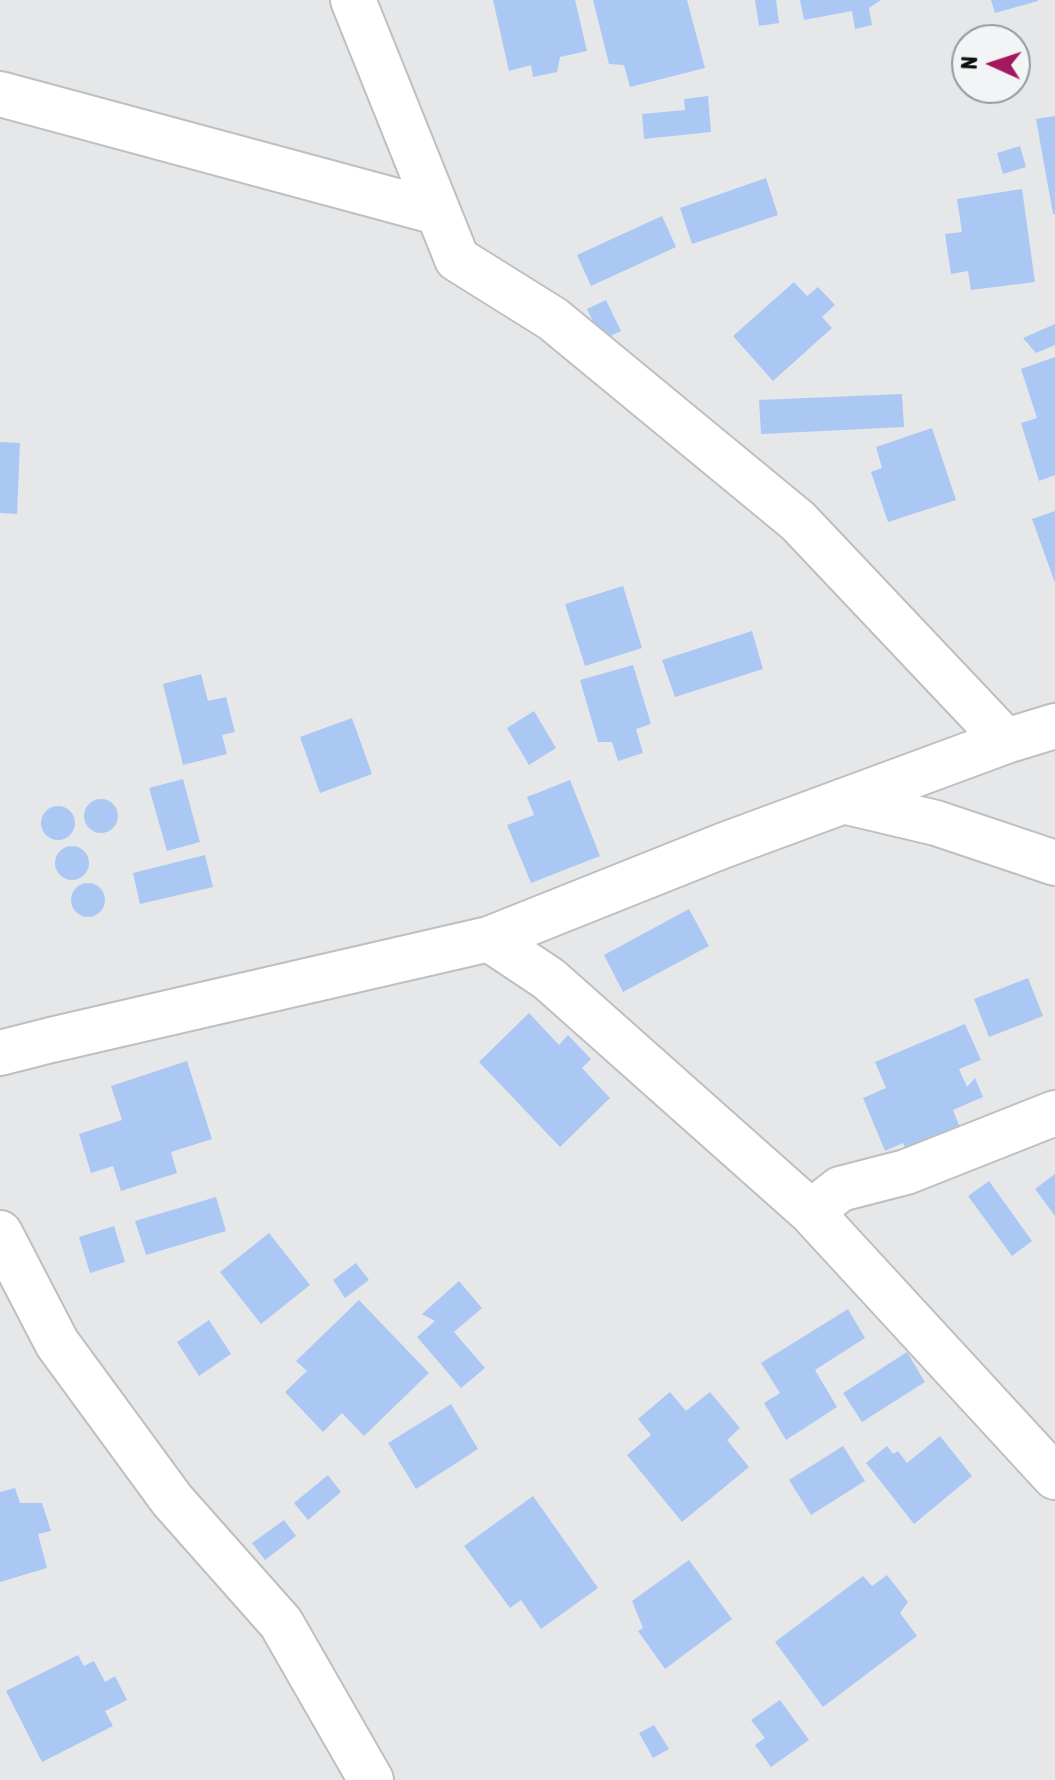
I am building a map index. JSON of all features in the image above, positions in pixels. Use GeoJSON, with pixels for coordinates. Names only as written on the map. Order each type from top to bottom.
{"type":"FeatureCollection","features":[{"type":"Feature","properties":{"kind":"street"},"geometry":{"type":"LineString","coordinates":[[353,0],[457,259],[553,319],[798,521],[1006,741]]}},
{"type":"Feature","properties":{"kind":"street"},"geometry":{"type":"LineString","coordinates":[[0,94],[437,212]]}},
{"type":"Feature","properties":{"kind":"street"},"geometry":{"type":"LineString","coordinates":[[0,1053],[489,939],[722,846],[1006,741],[1055,726]]}},
{"type":"Feature","properties":{"kind":"street"},"geometry":{"type":"LineString","coordinates":[[843,801],[936,823],[1055,863]]}},
{"type":"Feature","properties":{"kind":"street"},"geometry":{"type":"LineString","coordinates":[[489,939],[549,979],[811,1212],[1055,1477]]}},
{"type":"Feature","properties":{"kind":"street"},"geometry":{"type":"LineString","coordinates":[[811,1212],[840,1189],[906,1172],[1055,1113]]}},
{"type":"Feature","properties":{"kind":"street"},"geometry":{"type":"LineString","coordinates":[[0,1233],[57,1343],[172,1500],[281,1623],[371,1780]]}},
{"type":"Feature","properties":{"kind":"building"},"geometry":{"type":"Polygon","coordinates":[[[493,0],[575,0],[587,51],[560,57],[557,72],[533,77],[531,65],[509,71],[493,0]]]}},
{"type":"Feature","properties":{"kind":"building"},"geometry":{"type":"Polygon","coordinates":[[[593,0],[687,0],[705,68],[630,87],[624,65],[609,64],[593,0]]]}},
{"type":"Feature","properties":{"kind":"building"},"geometry":{"type":"Polygon","coordinates":[[[755,0],[776,0],[779,23],[759,26],[755,0]]]}},
{"type":"Feature","properties":{"kind":"building"},"geometry":{"type":"Polygon","coordinates":[[[800,0],[881,0],[869,8],[872,25],[855,29],[852,11],[804,20],[800,0]]]}},
{"type":"Feature","properties":{"kind":"building"},"geometry":{"type":"Polygon","coordinates":[[[991,0],[1038,0],[1038,1],[995,13],[991,0]]]}},
{"type":"Feature","properties":{"kind":"building"},"geometry":{"type":"Polygon","coordinates":[[[708,96],[711,132],[644,139],[642,114],[685,110],[684,99],[708,96]]]}},
{"type":"Feature","properties":{"kind":"building"},"geometry":{"type":"Polygon","coordinates":[[[1055,116],[1055,214],[1053,214],[1036,119],[1055,116]]]}},
{"type":"Feature","properties":{"kind":"building"},"geometry":{"type":"Polygon","coordinates":[[[1020,146],[1026,167],[1003,174],[997,153],[1020,146]]]}},
{"type":"Feature","properties":{"kind":"building"},"geometry":{"type":"Polygon","coordinates":[[[766,178],[778,215],[692,244],[680,208],[766,178]]]}},
{"type":"Feature","properties":{"kind":"building"},"geometry":{"type":"Polygon","coordinates":[[[1022,189],[1035,282],[971,290],[968,271],[951,274],[945,234],[962,232],[957,199],[1022,189]]]}},
{"type":"Feature","properties":{"kind":"building"},"geometry":{"type":"Polygon","coordinates":[[[662,216],[676,247],[591,286],[577,255],[662,216]]]}},
{"type":"Feature","properties":{"kind":"building"},"geometry":{"type":"Polygon","coordinates":[[[794,282],[807,296],[818,287],[835,305],[822,317],[832,328],[773,381],[733,336],[794,282]]]}},
{"type":"Feature","properties":{"kind":"building"},"geometry":{"type":"Polygon","coordinates":[[[606,300],[621,331],[602,340],[587,309],[606,300]]]}},
{"type":"Feature","properties":{"kind":"building"},"geometry":{"type":"Polygon","coordinates":[[[1055,324],[1055,345],[1036,353],[1023,338],[1055,324]]]}},
{"type":"Feature","properties":{"kind":"building"},"geometry":{"type":"Polygon","coordinates":[[[1055,357],[1055,475],[1039,481],[1021,423],[1037,418],[1021,369],[1055,357]]]}},
{"type":"Feature","properties":{"kind":"building"},"geometry":{"type":"Polygon","coordinates":[[[902,394],[904,427],[761,434],[759,400],[902,394]]]}},
{"type":"Feature","properties":{"kind":"building"},"geometry":{"type":"Polygon","coordinates":[[[932,428],[956,500],[888,522],[871,472],[882,468],[876,447],[932,428]]]}},
{"type":"Feature","properties":{"kind":"building"},"geometry":{"type":"Polygon","coordinates":[[[0,442],[20,443],[17,514],[0,513],[0,442]]]}},
{"type":"Feature","properties":{"kind":"building"},"geometry":{"type":"Polygon","coordinates":[[[1055,511],[1055,583],[1032,519],[1055,511]]]}},
{"type":"Feature","properties":{"kind":"building"},"geometry":{"type":"Polygon","coordinates":[[[623,586],[642,648],[585,666],[565,604],[623,586]]]}},
{"type":"Feature","properties":{"kind":"building"},"geometry":{"type":"Polygon","coordinates":[[[752,631],[763,669],[675,697],[662,660],[752,631]]]}},
{"type":"Feature","properties":{"kind":"building"},"geometry":{"type":"Polygon","coordinates":[[[633,665],[651,724],[636,729],[643,753],[618,761],[612,742],[598,742],[580,680],[633,665]]]}},
{"type":"Feature","properties":{"kind":"building"},"geometry":{"type":"Polygon","coordinates":[[[201,674],[208,701],[226,697],[235,732],[222,735],[227,754],[183,765],[163,684],[201,674]]]}},
{"type":"Feature","properties":{"kind":"building"},"geometry":{"type":"Polygon","coordinates":[[[534,711],[556,748],[529,765],[507,728],[534,711]]]}},
{"type":"Feature","properties":{"kind":"building"},"geometry":{"type":"Polygon","coordinates":[[[352,718],[372,774],[320,793],[300,737],[352,718]]]}},
{"type":"Feature","properties":{"kind":"building"},"geometry":{"type":"Polygon","coordinates":[[[183,779],[200,842],[167,851],[149,788],[183,779]]]}},
{"type":"Feature","properties":{"kind":"building"},"geometry":{"type":"Polygon","coordinates":[[[570,780],[600,856],[531,883],[507,825],[534,815],[527,797],[570,780]]]}},
{"type":"Feature","properties":{"kind":"building"},"geometry":{"type":"Polygon","coordinates":[[[101,799],[113,804],[118,816],[113,828],[101,833],[89,828],[84,816],[89,804],[101,799]]]}},
{"type":"Feature","properties":{"kind":"building"},"geometry":{"type":"Polygon","coordinates":[[[58,806],[70,811],[75,823],[70,835],[58,840],[46,835],[41,823],[46,811],[58,806]]]}},
{"type":"Feature","properties":{"kind":"building"},"geometry":{"type":"Polygon","coordinates":[[[72,846],[84,851],[89,863],[84,875],[72,880],[60,875],[55,863],[60,851],[72,846]]]}},
{"type":"Feature","properties":{"kind":"building"},"geometry":{"type":"Polygon","coordinates":[[[205,855],[213,887],[140,904],[133,873],[205,855]]]}},
{"type":"Feature","properties":{"kind":"building"},"geometry":{"type":"Polygon","coordinates":[[[88,883],[100,888],[105,900],[100,912],[88,917],[76,912],[71,900],[76,888],[88,883]]]}},
{"type":"Feature","properties":{"kind":"building"},"geometry":{"type":"Polygon","coordinates":[[[689,909],[709,946],[623,992],[604,955],[689,909]]]}},
{"type":"Feature","properties":{"kind":"building"},"geometry":{"type":"Polygon","coordinates":[[[1028,978],[1043,1016],[989,1037],[974,999],[1028,978]]]}},
{"type":"Feature","properties":{"kind":"building"},"geometry":{"type":"Polygon","coordinates":[[[529,1013],[559,1045],[568,1035],[591,1059],[582,1068],[610,1098],[560,1147],[479,1062],[529,1013]]]}},
{"type":"Feature","properties":{"kind":"building"},"geometry":{"type":"Polygon","coordinates":[[[965,1024],[981,1060],[959,1069],[967,1087],[975,1078],[983,1097],[953,1110],[964,1138],[911,1161],[903,1143],[885,1151],[863,1098],[886,1088],[875,1062],[965,1024]]]}},
{"type":"Feature","properties":{"kind":"building"},"geometry":{"type":"Polygon","coordinates":[[[187,1061],[212,1139],[171,1152],[177,1173],[121,1191],[113,1166],[91,1173],[79,1134],[122,1120],[111,1086],[187,1061]]]}},
{"type":"Feature","properties":{"kind":"building"},"geometry":{"type":"Polygon","coordinates":[[[1055,1174],[1055,1216],[1035,1189],[1055,1174]]]}},
{"type":"Feature","properties":{"kind":"building"},"geometry":{"type":"Polygon","coordinates":[[[989,1181],[1032,1241],[1012,1256],[968,1196],[989,1181]]]}},
{"type":"Feature","properties":{"kind":"building"},"geometry":{"type":"Polygon","coordinates":[[[216,1197],[226,1231],[146,1255],[135,1221],[216,1197]]]}},
{"type":"Feature","properties":{"kind":"building"},"geometry":{"type":"Polygon","coordinates":[[[114,1226],[125,1262],[90,1273],[79,1237],[114,1226]]]}},
{"type":"Feature","properties":{"kind":"building"},"geometry":{"type":"Polygon","coordinates":[[[269,1233],[310,1285],[261,1324],[220,1272],[269,1233]]]}},
{"type":"Feature","properties":{"kind":"building"},"geometry":{"type":"Polygon","coordinates":[[[356,1263],[369,1280],[345,1298],[333,1280],[356,1263]]]}},
{"type":"Feature","properties":{"kind":"building"},"geometry":{"type":"Polygon","coordinates":[[[459,1281],[482,1308],[454,1332],[485,1368],[461,1388],[417,1337],[435,1321],[422,1314],[459,1281]]]}},
{"type":"Feature","properties":{"kind":"building"},"geometry":{"type":"Polygon","coordinates":[[[359,1300],[429,1373],[364,1436],[342,1413],[323,1432],[285,1392],[307,1371],[296,1361],[359,1300]]]}},
{"type":"Feature","properties":{"kind":"building"},"geometry":{"type":"Polygon","coordinates":[[[848,1309],[865,1338],[815,1370],[837,1407],[786,1440],[764,1403],[780,1393],[761,1363],[848,1309]]]}},
{"type":"Feature","properties":{"kind":"building"},"geometry":{"type":"Polygon","coordinates":[[[209,1320],[231,1354],[199,1376],[177,1342],[209,1320]]]}},
{"type":"Feature","properties":{"kind":"building"},"geometry":{"type":"Polygon","coordinates":[[[907,1352],[925,1382],[862,1422],[843,1393],[907,1352]]]}},
{"type":"Feature","properties":{"kind":"building"},"geometry":{"type":"Polygon","coordinates":[[[670,1392],[686,1411],[710,1392],[740,1428],[727,1440],[749,1467],[682,1522],[627,1455],[651,1435],[638,1419],[670,1392]]]}},
{"type":"Feature","properties":{"kind":"building"},"geometry":{"type":"Polygon","coordinates":[[[451,1404],[478,1449],[416,1489],[388,1443],[451,1404]]]}},
{"type":"Feature","properties":{"kind":"building"},"geometry":{"type":"Polygon","coordinates":[[[940,1436],[972,1476],[914,1524],[866,1463],[887,1446],[893,1454],[898,1451],[907,1463],[940,1436]]]}},
{"type":"Feature","properties":{"kind":"building"},"geometry":{"type":"Polygon","coordinates":[[[843,1446],[865,1481],[811,1515],[789,1480],[843,1446]]]}},
{"type":"Feature","properties":{"kind":"building"},"geometry":{"type":"Polygon","coordinates":[[[328,1475],[341,1492],[308,1520],[294,1503],[328,1475]]]}},
{"type":"Feature","properties":{"kind":"building"},"geometry":{"type":"Polygon","coordinates":[[[15,1488],[20,1503],[42,1503],[51,1531],[38,1534],[47,1568],[0,1582],[0,1492],[15,1488]]]}},
{"type":"Feature","properties":{"kind":"building"},"geometry":{"type":"Polygon","coordinates":[[[533,1496],[598,1588],[541,1629],[521,1600],[510,1608],[464,1546],[533,1496]]]}},
{"type":"Feature","properties":{"kind":"building"},"geometry":{"type":"Polygon","coordinates":[[[284,1520],[296,1536],[265,1560],[252,1543],[284,1520]]]}},
{"type":"Feature","properties":{"kind":"building"},"geometry":{"type":"Polygon","coordinates":[[[689,1560],[732,1619],[665,1669],[638,1631],[643,1628],[632,1601],[689,1560]]]}},
{"type":"Feature","properties":{"kind":"building"},"geometry":{"type":"Polygon","coordinates":[[[887,1575],[908,1602],[900,1613],[917,1636],[823,1707],[775,1642],[863,1576],[872,1586],[887,1575]]]}},
{"type":"Feature","properties":{"kind":"building"},"geometry":{"type":"Polygon","coordinates":[[[78,1655],[84,1666],[94,1661],[105,1682],[115,1676],[127,1700],[105,1711],[113,1726],[42,1762],[6,1691],[78,1655]]]}},
{"type":"Feature","properties":{"kind":"building"},"geometry":{"type":"Polygon","coordinates":[[[780,1700],[809,1740],[771,1767],[755,1745],[765,1738],[751,1720],[780,1700]]]}},
{"type":"Feature","properties":{"kind":"building"},"geometry":{"type":"Polygon","coordinates":[[[654,1725],[669,1749],[653,1758],[639,1733],[654,1725]]]}}]}
